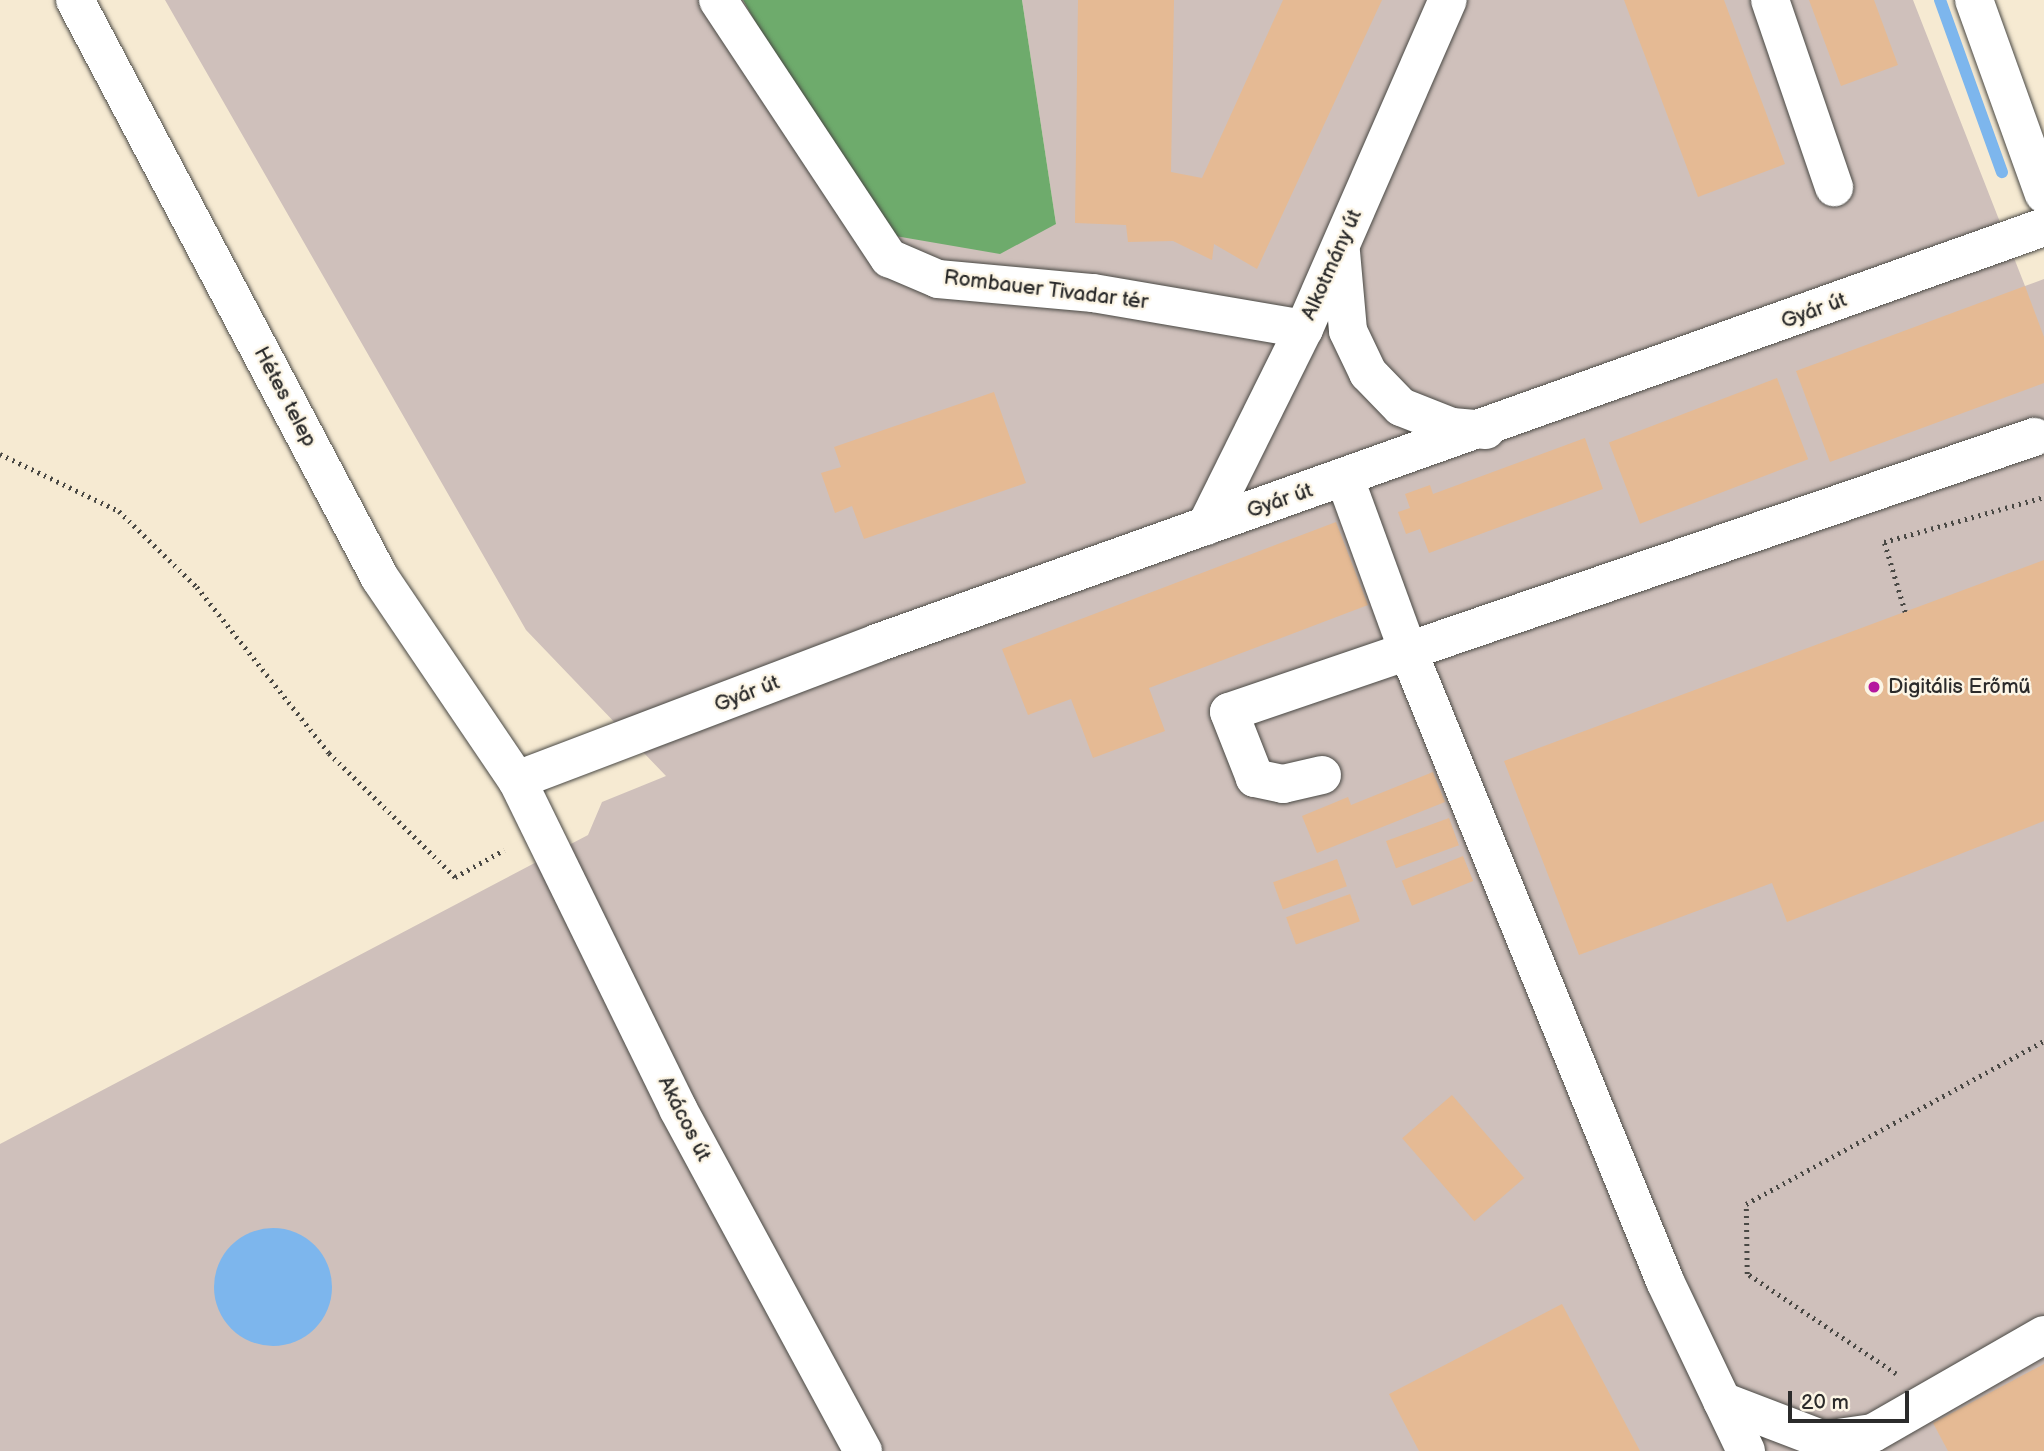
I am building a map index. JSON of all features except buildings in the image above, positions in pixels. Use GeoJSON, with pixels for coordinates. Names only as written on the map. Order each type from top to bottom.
{"type":"FeatureCollection","features":[{"type":"Feature","properties":{"kind":"street","name":"Hétes telep"},"geometry":{"type":"LineString","coordinates":[[75,0],[380,578],[517,780]]}},
{"type":"Feature","properties":{"kind":"street","name":"Rombauer Tivadar tér"},"geometry":{"type":"LineString","coordinates":[[718,0],[889,258],[938,279],[1093,293],[1304,329]]}},
{"type":"Feature","properties":{"kind":"street","name":"Alkotmány út"},"geometry":{"type":"LineString","coordinates":[[1206,526],[1304,329],[1448,0]]}},
{"type":"Feature","properties":{"kind":"street"},"geometry":{"type":"LineString","coordinates":[[1770,0],[1834,187]]}},
{"type":"Feature","properties":{"kind":"street"},"geometry":{"type":"LineString","coordinates":[[1974,0],[2044,194]]}},
{"type":"Feature","properties":{"kind":"street","name":"Gyár út"},"geometry":{"type":"LineString","coordinates":[[517,780],[634,738],[877,643],[1206,526],[1488,430],[2044,227]]}},
{"type":"Feature","properties":{"kind":"street"},"geometry":{"type":"LineString","coordinates":[[1341,245],[1349,331],[1368,373],[1401,407],[1452,427],[1488,430]]}},
{"type":"Feature","properties":{"kind":"street"},"geometry":{"type":"LineString","coordinates":[[1322,775],[1283,784],[1255,778],[1229,712],[2034,437]]}},
{"type":"Feature","properties":{"kind":"street"},"geometry":{"type":"LineString","coordinates":[[1345,479],[1408,650],[1665,1281],[1746,1451]]}},
{"type":"Feature","properties":{"kind":"street","name":"Akácos út"},"geometry":{"type":"LineString","coordinates":[[517,780],[678,1109],[863,1451]]}},
{"type":"Feature","properties":{"kind":"street"},"geometry":{"type":"LineString","coordinates":[[1722,1401],[1814,1446],[1872,1433],[2044,1335]]}},
{"type":"Feature","properties":{"kind":"path"},"geometry":{"type":"LineString","coordinates":[[0,454],[119,511],[197,587],[329,753],[455,877],[505,853]]}},
{"type":"Feature","properties":{"kind":"path"},"geometry":{"type":"LineString","coordinates":[[1905,612],[1885,542],[2044,497]]}},
{"type":"Feature","properties":{"kind":"path"},"geometry":{"type":"LineString","coordinates":[[1903,1379],[1747,1273],[1746,1204],[2044,1041]]}},
{"type":"Feature","properties":{"kind":"shaded area"},"geometry":{"type":"Polygon","coordinates":[[[165,0],[743,0],[872,232],[1056,224],[1022,0],[1913,0],[2025,286],[2044,279],[2044,1451],[0,1451],[0,1144],[588,835],[602,802],[666,776],[526,630],[165,0]]]}},
{"type":"Feature","properties":{"kind":"green space"},"geometry":{"type":"Polygon","coordinates":[[[743,0],[1022,0],[1056,224],[1000,254],[872,232],[743,0]]]}},
{"type":"Feature","properties":{"kind":"water"},"geometry":{"type":"Polygon","coordinates":[[[273,1228],[296,1232],[315,1245],[328,1264],[332,1287],[328,1310],[315,1329],[296,1342],[273,1346],[250,1342],[231,1329],[218,1310],[214,1287],[218,1264],[231,1245],[250,1232],[273,1228]]]}},
{"type":"Feature","properties":{"kind":"waterway"},"geometry":{"type":"LineString","coordinates":[[1940,0],[2002,172]]}},
{"type":"Feature","properties":{"kind":"place","name":"Digitális Erőmű"},"geometry":{"type":"Point","coordinates":[1874,687]}}]}
